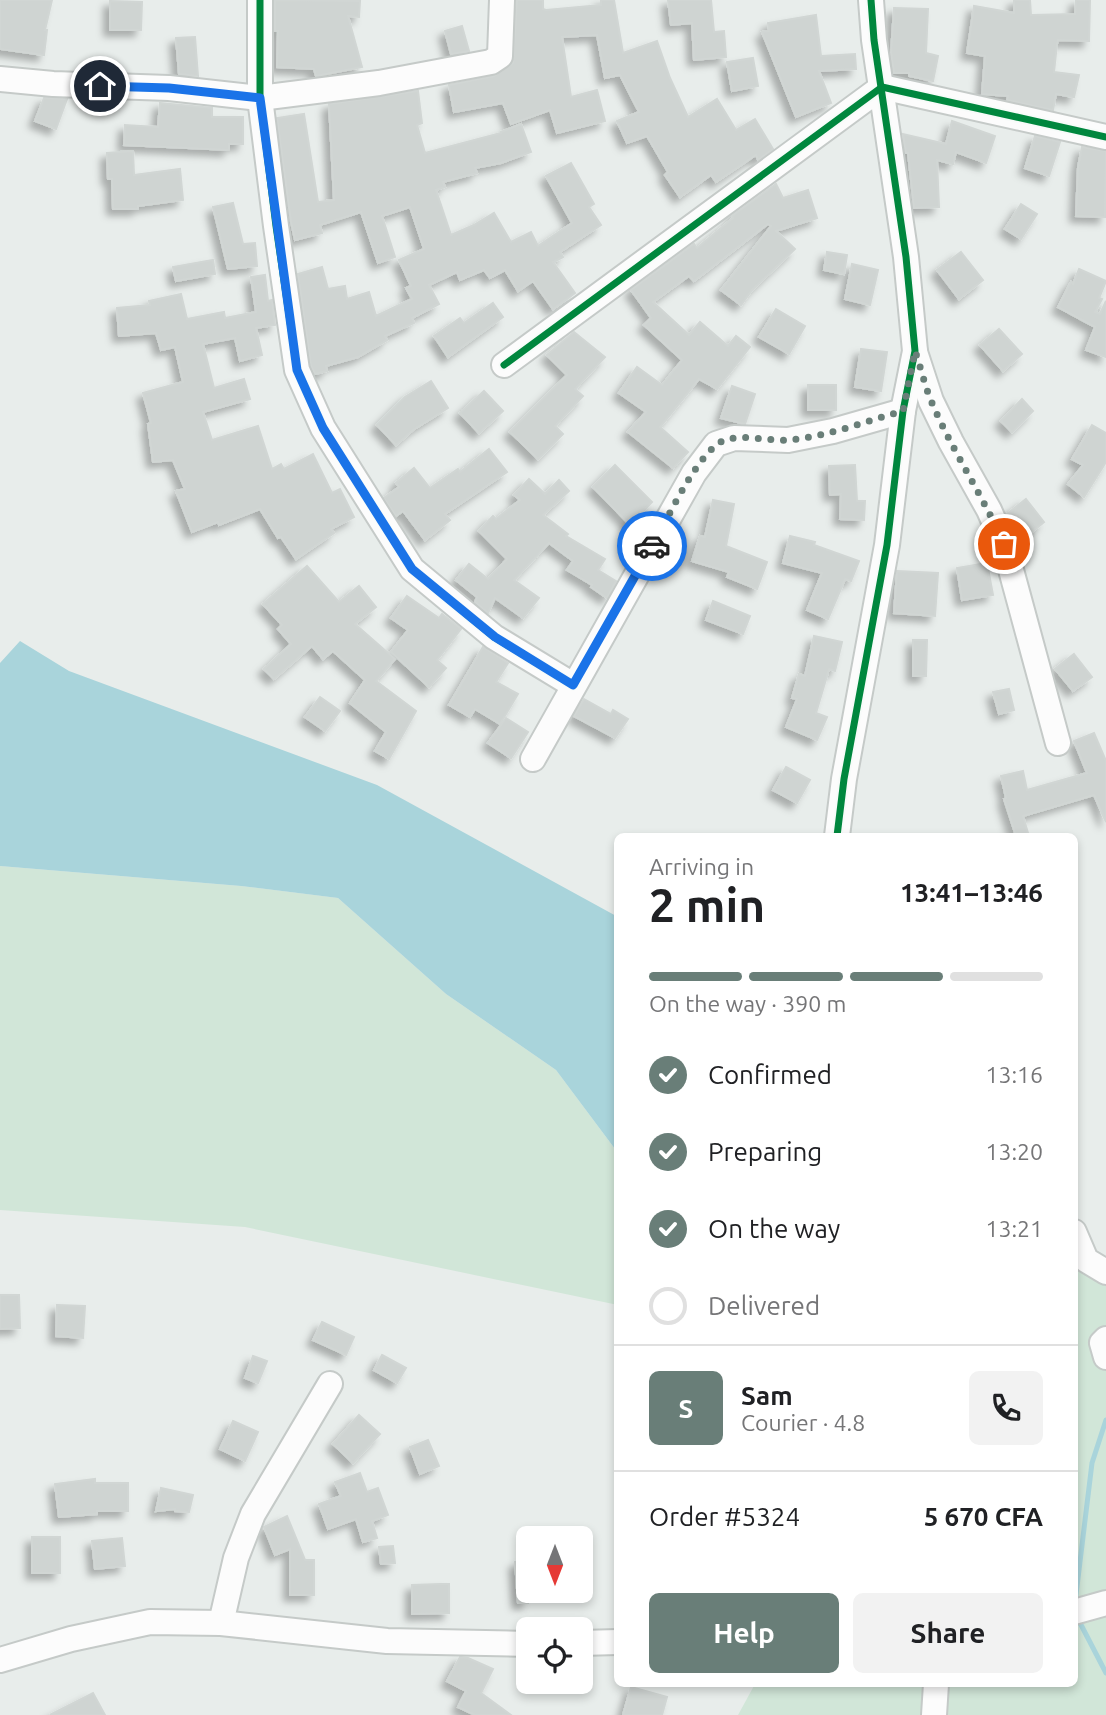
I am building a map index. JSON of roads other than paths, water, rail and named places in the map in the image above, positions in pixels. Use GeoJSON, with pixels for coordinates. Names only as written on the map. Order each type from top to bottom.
{"type":"FeatureCollection","features":[{"type":"Feature","properties":{"kind":"street"},"geometry":{"type":"LineString","coordinates":[[260,0],[260,98],[297,370],[323,428],[412,569],[495,637],[573,685]]}},
{"type":"Feature","properties":{"kind":"street"},"geometry":{"type":"LineString","coordinates":[[0,79],[53,84],[169,88],[260,98],[379,83],[491,62],[500,56],[502,0]]}},
{"type":"Feature","properties":{"kind":"street"},"geometry":{"type":"LineString","coordinates":[[871,0],[906,257],[915,351],[931,401],[1004,544],[1058,744]]}},
{"type":"Feature","properties":{"kind":"street"},"geometry":{"type":"LineString","coordinates":[[504,365],[882,87],[1106,137]]}},
{"type":"Feature","properties":{"kind":"street"},"geometry":{"type":"LineString","coordinates":[[837,833],[844,779],[887,545],[903,411],[915,351]]}},
{"type":"Feature","properties":{"kind":"street"},"geometry":{"type":"LineString","coordinates":[[533,759],[694,473],[716,444],[734,438],[788,440],[833,431],[903,411]]}},
{"type":"Feature","properties":{"kind":"street"},"geometry":{"type":"LineString","coordinates":[[1078,1241],[1086,1260],[1106,1272]]}},
{"type":"Feature","properties":{"kind":"street"},"geometry":{"type":"LineString","coordinates":[[1106,1339],[1102,1343],[1106,1357]]}},
{"type":"Feature","properties":{"kind":"street"},"geometry":{"type":"LineString","coordinates":[[221,1623],[236,1558],[253,1514],[330,1384]]}},
{"type":"Feature","properties":{"kind":"street"},"geometry":{"type":"LineString","coordinates":[[1078,1611],[1106,1603]]}},
{"type":"Feature","properties":{"kind":"street"},"geometry":{"type":"LineString","coordinates":[[0,1660],[71,1639],[150,1622],[221,1623],[387,1641],[516,1644]]}},
{"type":"Feature","properties":{"kind":"street"},"geometry":{"type":"LineString","coordinates":[[593,1643],[614,1642]]}},
{"type":"Feature","properties":{"kind":"street"},"geometry":{"type":"LineString","coordinates":[[934,1715],[936,1687]]}},
{"type":"Feature","properties":{"kind":"water"},"geometry":{"type":"Polygon","coordinates":[[[20,641],[69,671],[377,785],[614,915],[614,1148],[556,1070],[446,994],[338,898],[241,886],[0,866],[0,663],[20,641]]]}},
{"type":"Feature","properties":{"kind":"waterway"},"geometry":{"type":"LineString","coordinates":[[1078,1578],[1092,1463],[1106,1420]]}},
{"type":"Feature","properties":{"kind":"waterway"},"geometry":{"type":"LineString","coordinates":[[1078,1619],[1106,1673]]}}]}
